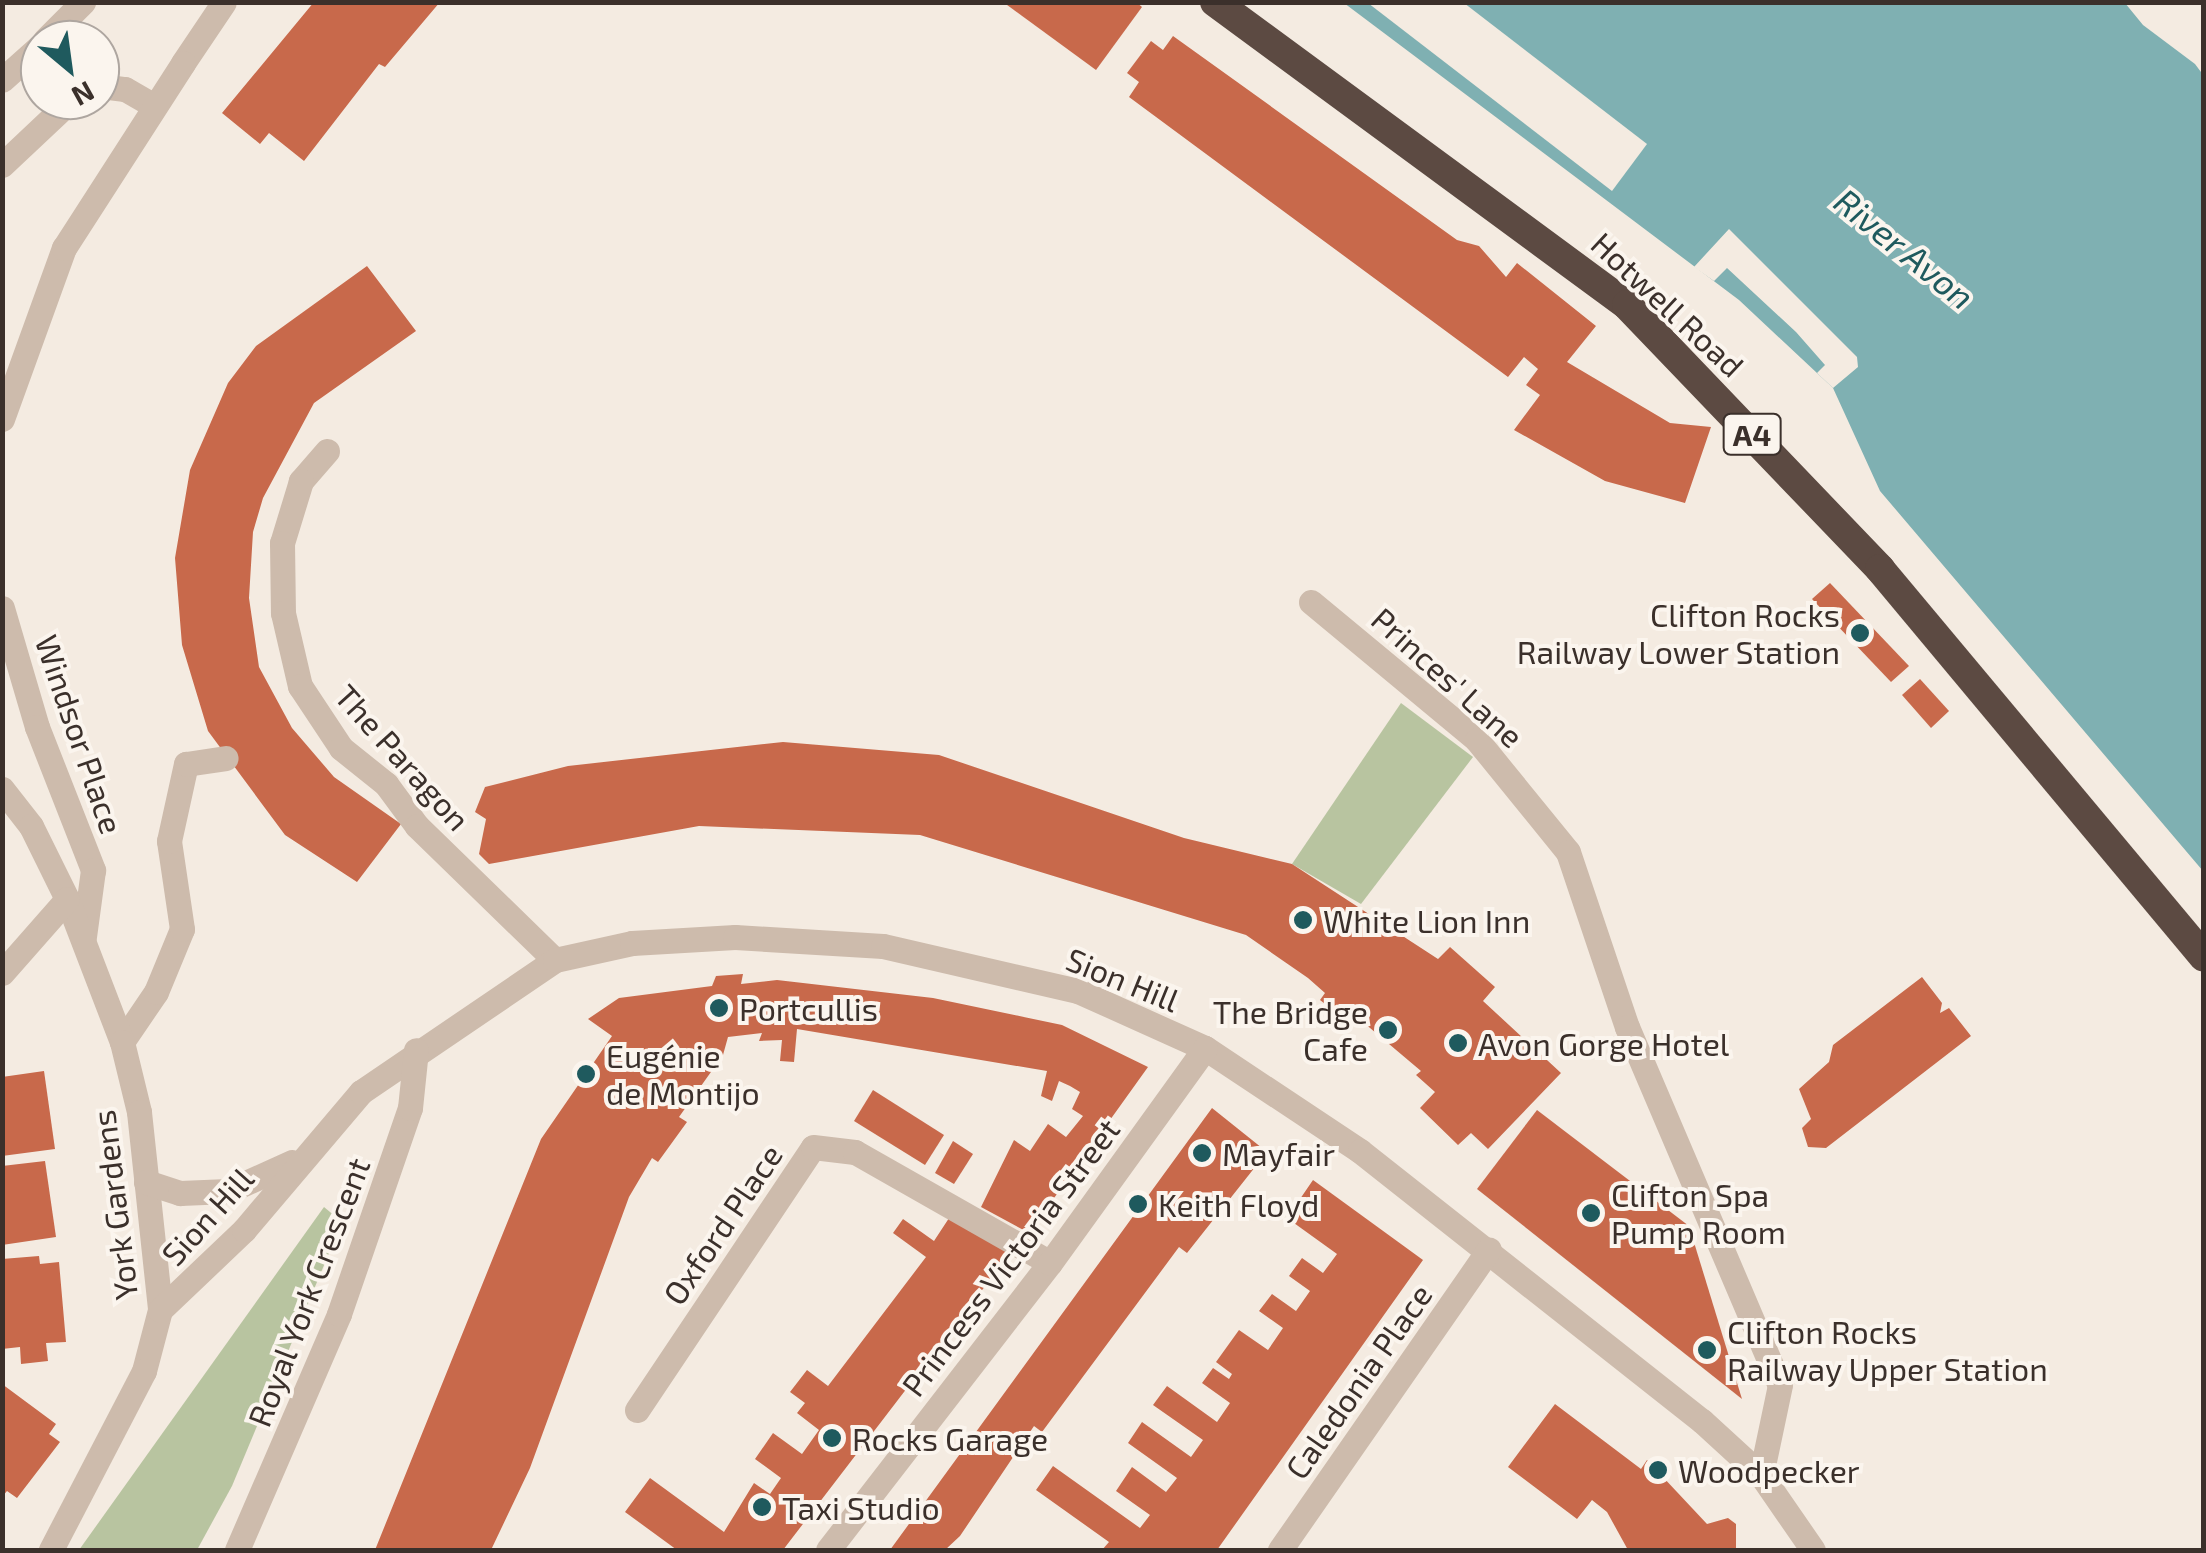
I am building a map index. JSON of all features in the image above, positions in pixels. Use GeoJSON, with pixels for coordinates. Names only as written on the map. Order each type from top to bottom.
{"type":"FeatureCollection","features":[{"type":"Feature","properties":{"kind":"highway","name":"Hotwell Road"},"geometry":{"type":"LineString","coordinates":[[1215,2],[1583,268],[1654,332],[1880,570],[2204,956]]}},
{"type":"Feature","properties":{"kind":"street"},"geometry":{"type":"LineString","coordinates":[[2,419],[64,248],[224,2]]}},
{"type":"Feature","properties":{"kind":"street"},"geometry":{"type":"LineString","coordinates":[[120,88],[154,105]]}},
{"type":"Feature","properties":{"kind":"street"},"geometry":{"type":"LineString","coordinates":[[2,165],[50,120]]}},
{"type":"Feature","properties":{"kind":"street","name":"The Paragon"},"geometry":{"type":"LineString","coordinates":[[326,451],[301,480],[282,544],[282,612],[300,686],[341,748],[386,784],[417,826],[555,960]]}},
{"type":"Feature","properties":{"kind":"street","name":"Princes' Lane"},"geometry":{"type":"LineString","coordinates":[[1310,602],[1477,740],[1568,852],[1627,1027],[1780,1385],[1761,1475]]}},
{"type":"Feature","properties":{"kind":"street","name":"Windsor Place"},"geometry":{"type":"LineString","coordinates":[[2,608],[37,727],[93,870],[84,940]]}},
{"type":"Feature","properties":{"kind":"street"},"geometry":{"type":"LineString","coordinates":[[122,1042],[156,992],[182,929],[170,828],[186,764],[226,758]]}},
{"type":"Feature","properties":{"kind":"street","name":"York Gardens"},"geometry":{"type":"LineString","coordinates":[[2,789],[31,826],[67,899],[122,1042],[146,1182],[160,1310],[144,1372],[51,1550]]}},
{"type":"Feature","properties":{"kind":"street"},"geometry":{"type":"LineString","coordinates":[[2,973],[67,899]]}},
{"type":"Feature","properties":{"kind":"street","name":"Sion Hill"},"geometry":{"type":"LineString","coordinates":[[160,1310],[244,1230],[297,1160],[361,1092],[416,1050],[555,960],[632,943],[735,936],[883,946],[1078,991],[1205,1048],[1360,1151],[1489,1249],[1761,1475],[1813,1550]]}},
{"type":"Feature","properties":{"kind":"street","name":"Princess Victoria Street"},"geometry":{"type":"LineString","coordinates":[[828,1550],[1050,1263],[1205,1048]]}},
{"type":"Feature","properties":{"kind":"street","name":"Royal York Crescent"},"geometry":{"type":"LineString","coordinates":[[238,1550],[339,1314],[410,1108],[416,1050]]}},
{"type":"Feature","properties":{"kind":"street","name":"Oxford Place"},"geometry":{"type":"LineString","coordinates":[[637,1410],[813,1148],[855,1152],[1050,1263]]}},
{"type":"Feature","properties":{"kind":"street","name":"Sion Hill"},"geometry":{"type":"LineString","coordinates":[[146,1182],[180,1193],[228,1191],[297,1160]]}},
{"type":"Feature","properties":{"kind":"street","name":"Caledonia Place"},"geometry":{"type":"LineString","coordinates":[[1280,1550],[1489,1249]]}},
{"type":"Feature","properties":{"kind":"green space"},"geometry":{"type":"Polygon","coordinates":[[[1401,703],[1473,757],[1361,904],[1292,864],[1401,703]]]}},
{"type":"Feature","properties":{"kind":"green space"},"geometry":{"type":"Polygon","coordinates":[[[324,1207],[342,1222],[232,1486],[197,1550],[79,1550],[324,1207]]]}},
{"type":"Feature","properties":{"kind":"water","name":"River Avon"},"geometry":{"type":"Polygon","coordinates":[[[1344,3],[2125,3],[2143,25],[2195,64],[2204,76],[2203,871],[1880,491],[1833,388],[1739,300],[1344,3]]]}},
{"type":"Feature","properties":{"kind":"pier"},"geometry":{"type":"Polygon","coordinates":[[[1368,3],[1464,3],[1647,144],[1612,191],[1368,3]]]}},
{"type":"Feature","properties":{"kind":"pier"},"geometry":{"type":"Polygon","coordinates":[[[1729,229],[1857,357],[1858,367],[1833,388],[1817,373],[1825,365],[1796,332],[1727,268],[1714,281],[1694,267],[1729,229]]]}},
{"type":"Feature","properties":{"kind":"building"},"geometry":{"type":"Polygon","coordinates":[[[314,2],[440,2],[385,67],[379,64],[304,161],[269,133],[260,144],[222,113],[314,2]]]}},
{"type":"Feature","properties":{"kind":"building"},"geometry":{"type":"Polygon","coordinates":[[[1003,2],[1136,2],[1142,7],[1096,70],[1003,2]]]}},
{"type":"Feature","properties":{"kind":"building"},"geometry":{"type":"Polygon","coordinates":[[[1173,36],[1457,240],[1479,246],[1506,277],[1517,263],[1596,326],[1567,362],[1670,423],[1711,427],[1685,503],[1605,481],[1514,430],[1540,395],[1526,385],[1538,369],[1524,357],[1508,377],[1129,97],[1139,82],[1127,73],[1151,41],[1163,50],[1173,36]]]}},
{"type":"Feature","properties":{"kind":"building"},"geometry":{"type":"Polygon","coordinates":[[[367,266],[416,331],[314,403],[263,498],[253,532],[249,598],[259,667],[292,728],[334,777],[401,824],[357,882],[285,835],[208,731],[182,645],[175,558],[190,470],[228,383],[256,346],[367,266]]]}},
{"type":"Feature","properties":{"kind":"building","name":"Clifton Rocks Railway Lower Station"},"geometry":{"type":"Polygon","coordinates":[[[1830,583],[1909,666],[1891,682],[1812,599],[1830,583]]]}},
{"type":"Feature","properties":{"kind":"building"},"geometry":{"type":"Polygon","coordinates":[[[1920,679],[1949,711],[1931,728],[1902,695],[1920,679]]]}},
{"type":"Feature","properties":{"kind":"building"},"geometry":{"type":"Polygon","coordinates":[[[783,742],[939,755],[1184,838],[1292,864],[1438,959],[1450,947],[1495,987],[1483,1001],[1561,1073],[1488,1149],[1471,1133],[1458,1145],[1420,1108],[1435,1092],[1416,1075],[1421,1071],[1344,1006],[1339,1015],[1320,1000],[1325,993],[1308,978],[1246,935],[920,835],[699,826],[489,864],[479,854],[486,819],[475,812],[485,787],[568,766],[783,742]]]}},
{"type":"Feature","properties":{"kind":"building"},"geometry":{"type":"Polygon","coordinates":[[[743,974],[741,984],[777,980],[933,998],[1062,1025],[1148,1067],[1029,1233],[981,1207],[1014,1140],[1030,1151],[1048,1124],[1066,1137],[1083,1116],[1072,1109],[1080,1092],[1059,1081],[1052,1101],[1041,1096],[1047,1071],[797,1029],[794,1062],[780,1061],[782,1040],[759,1041],[762,1033],[728,1037],[723,1055],[679,1117],[687,1122],[658,1162],[652,1158],[629,1197],[530,1468],[491,1550],[375,1550],[541,1139],[612,1036],[588,1019],[619,998],[712,986],[716,976],[743,974]]]}},
{"type":"Feature","properties":{"kind":"building"},"geometry":{"type":"Polygon","coordinates":[[[1922,977],[1942,1003],[1940,1013],[1949,1008],[1971,1036],[1826,1148],[1808,1147],[1802,1128],[1811,1119],[1799,1089],[1829,1062],[1833,1045],[1922,977]]]}},
{"type":"Feature","properties":{"kind":"building"},"geometry":{"type":"Polygon","coordinates":[[[44,1071],[55,1149],[2,1156],[2,1077],[44,1071]]]}},
{"type":"Feature","properties":{"kind":"building"},"geometry":{"type":"Polygon","coordinates":[[[873,1090],[944,1135],[925,1165],[854,1121],[873,1090]]]}},
{"type":"Feature","properties":{"kind":"building"},"geometry":{"type":"Polygon","coordinates":[[[1212,1108],[1267,1152],[1187,1253],[1179,1247],[1042,1432],[1034,1426],[960,1536],[945,1550],[890,1550],[1212,1108]]]}},
{"type":"Feature","properties":{"kind":"building","name":"Clifton Spa Pump Room"},"geometry":{"type":"Polygon","coordinates":[[[1537,1110],[1689,1226],[1742,1399],[1477,1189],[1537,1110]]]}},
{"type":"Feature","properties":{"kind":"building"},"geometry":{"type":"Polygon","coordinates":[[[953,1141],[973,1154],[954,1184],[935,1173],[953,1141]]]}},
{"type":"Feature","properties":{"kind":"building"},"geometry":{"type":"Polygon","coordinates":[[[45,1161],[56,1237],[2,1245],[2,1166],[45,1161]]]}},
{"type":"Feature","properties":{"kind":"building"},"geometry":{"type":"Polygon","coordinates":[[[1313,1180],[1423,1260],[1217,1550],[1102,1550],[1109,1542],[1036,1490],[1053,1466],[1140,1528],[1150,1515],[1116,1491],[1132,1467],[1166,1492],[1177,1478],[1128,1443],[1142,1422],[1191,1457],[1203,1440],[1153,1405],[1167,1386],[1217,1422],[1230,1403],[1202,1383],[1213,1368],[1229,1379],[1232,1374],[1216,1362],[1239,1330],[1268,1350],[1283,1328],[1259,1311],[1272,1294],[1296,1311],[1310,1291],[1289,1276],[1302,1258],[1323,1273],[1337,1254],[1287,1218],[1313,1180]]]}},
{"type":"Feature","properties":{"kind":"building"},"geometry":{"type":"Polygon","coordinates":[[[953,1212],[1012,1251],[783,1550],[677,1550],[625,1512],[650,1478],[724,1532],[754,1483],[770,1494],[781,1478],[755,1459],[773,1433],[802,1454],[819,1430],[797,1413],[805,1403],[790,1392],[807,1370],[828,1386],[926,1257],[893,1233],[903,1219],[934,1241],[953,1212]]]}},
{"type":"Feature","properties":{"kind":"building"},"geometry":{"type":"Polygon","coordinates":[[[39,1256],[40,1264],[59,1262],[66,1342],[46,1343],[48,1361],[21,1364],[20,1347],[2,1349],[2,1259],[39,1256]]]}},
{"type":"Feature","properties":{"kind":"building"},"geometry":{"type":"Polygon","coordinates":[[[2,1384],[56,1424],[49,1434],[60,1442],[17,1498],[7,1491],[2,1497],[2,1384]]]}},
{"type":"Feature","properties":{"kind":"building"},"geometry":{"type":"Polygon","coordinates":[[[1555,1404],[1641,1469],[1647,1460],[1707,1524],[1728,1518],[1736,1524],[1736,1550],[1628,1550],[1607,1512],[1592,1500],[1577,1519],[1508,1467],[1555,1404]]]}},
{"type":"Feature","properties":{"kind":"place","name":"Clifton Rocks Railway Lower Station"},"geometry":{"type":"Point","coordinates":[1860,633]}},
{"type":"Feature","properties":{"kind":"place","name":"White Lion Inn"},"geometry":{"type":"Point","coordinates":[1303,920]}},
{"type":"Feature","properties":{"kind":"place","name":"Portcullis"},"geometry":{"type":"Point","coordinates":[719,1008]}},
{"type":"Feature","properties":{"kind":"place","name":"The Bridge Cafe"},"geometry":{"type":"Point","coordinates":[1388,1030]}},
{"type":"Feature","properties":{"kind":"place","name":"Avon Gorge Hotel"},"geometry":{"type":"Point","coordinates":[1458,1043]}},
{"type":"Feature","properties":{"kind":"place","name":"Eugénie de Montijo"},"geometry":{"type":"Point","coordinates":[586,1074]}},
{"type":"Feature","properties":{"kind":"place","name":"Mayfair"},"geometry":{"type":"Point","coordinates":[1202,1153]}},
{"type":"Feature","properties":{"kind":"place","name":"Keith Floyd"},"geometry":{"type":"Point","coordinates":[1138,1204]}},
{"type":"Feature","properties":{"kind":"place","name":"Clifton Spa Pump Room"},"geometry":{"type":"Point","coordinates":[1591,1213]}},
{"type":"Feature","properties":{"kind":"place","name":"Clifton Rocks Railway Upper Station"},"geometry":{"type":"Point","coordinates":[1707,1350]}},
{"type":"Feature","properties":{"kind":"place","name":"Rocks Garage"},"geometry":{"type":"Point","coordinates":[832,1438]}},
{"type":"Feature","properties":{"kind":"place","name":"Woodpecker"},"geometry":{"type":"Point","coordinates":[1658,1470]}},
{"type":"Feature","properties":{"kind":"place","name":"Taxi Studio"},"geometry":{"type":"Point","coordinates":[762,1507]}}]}
